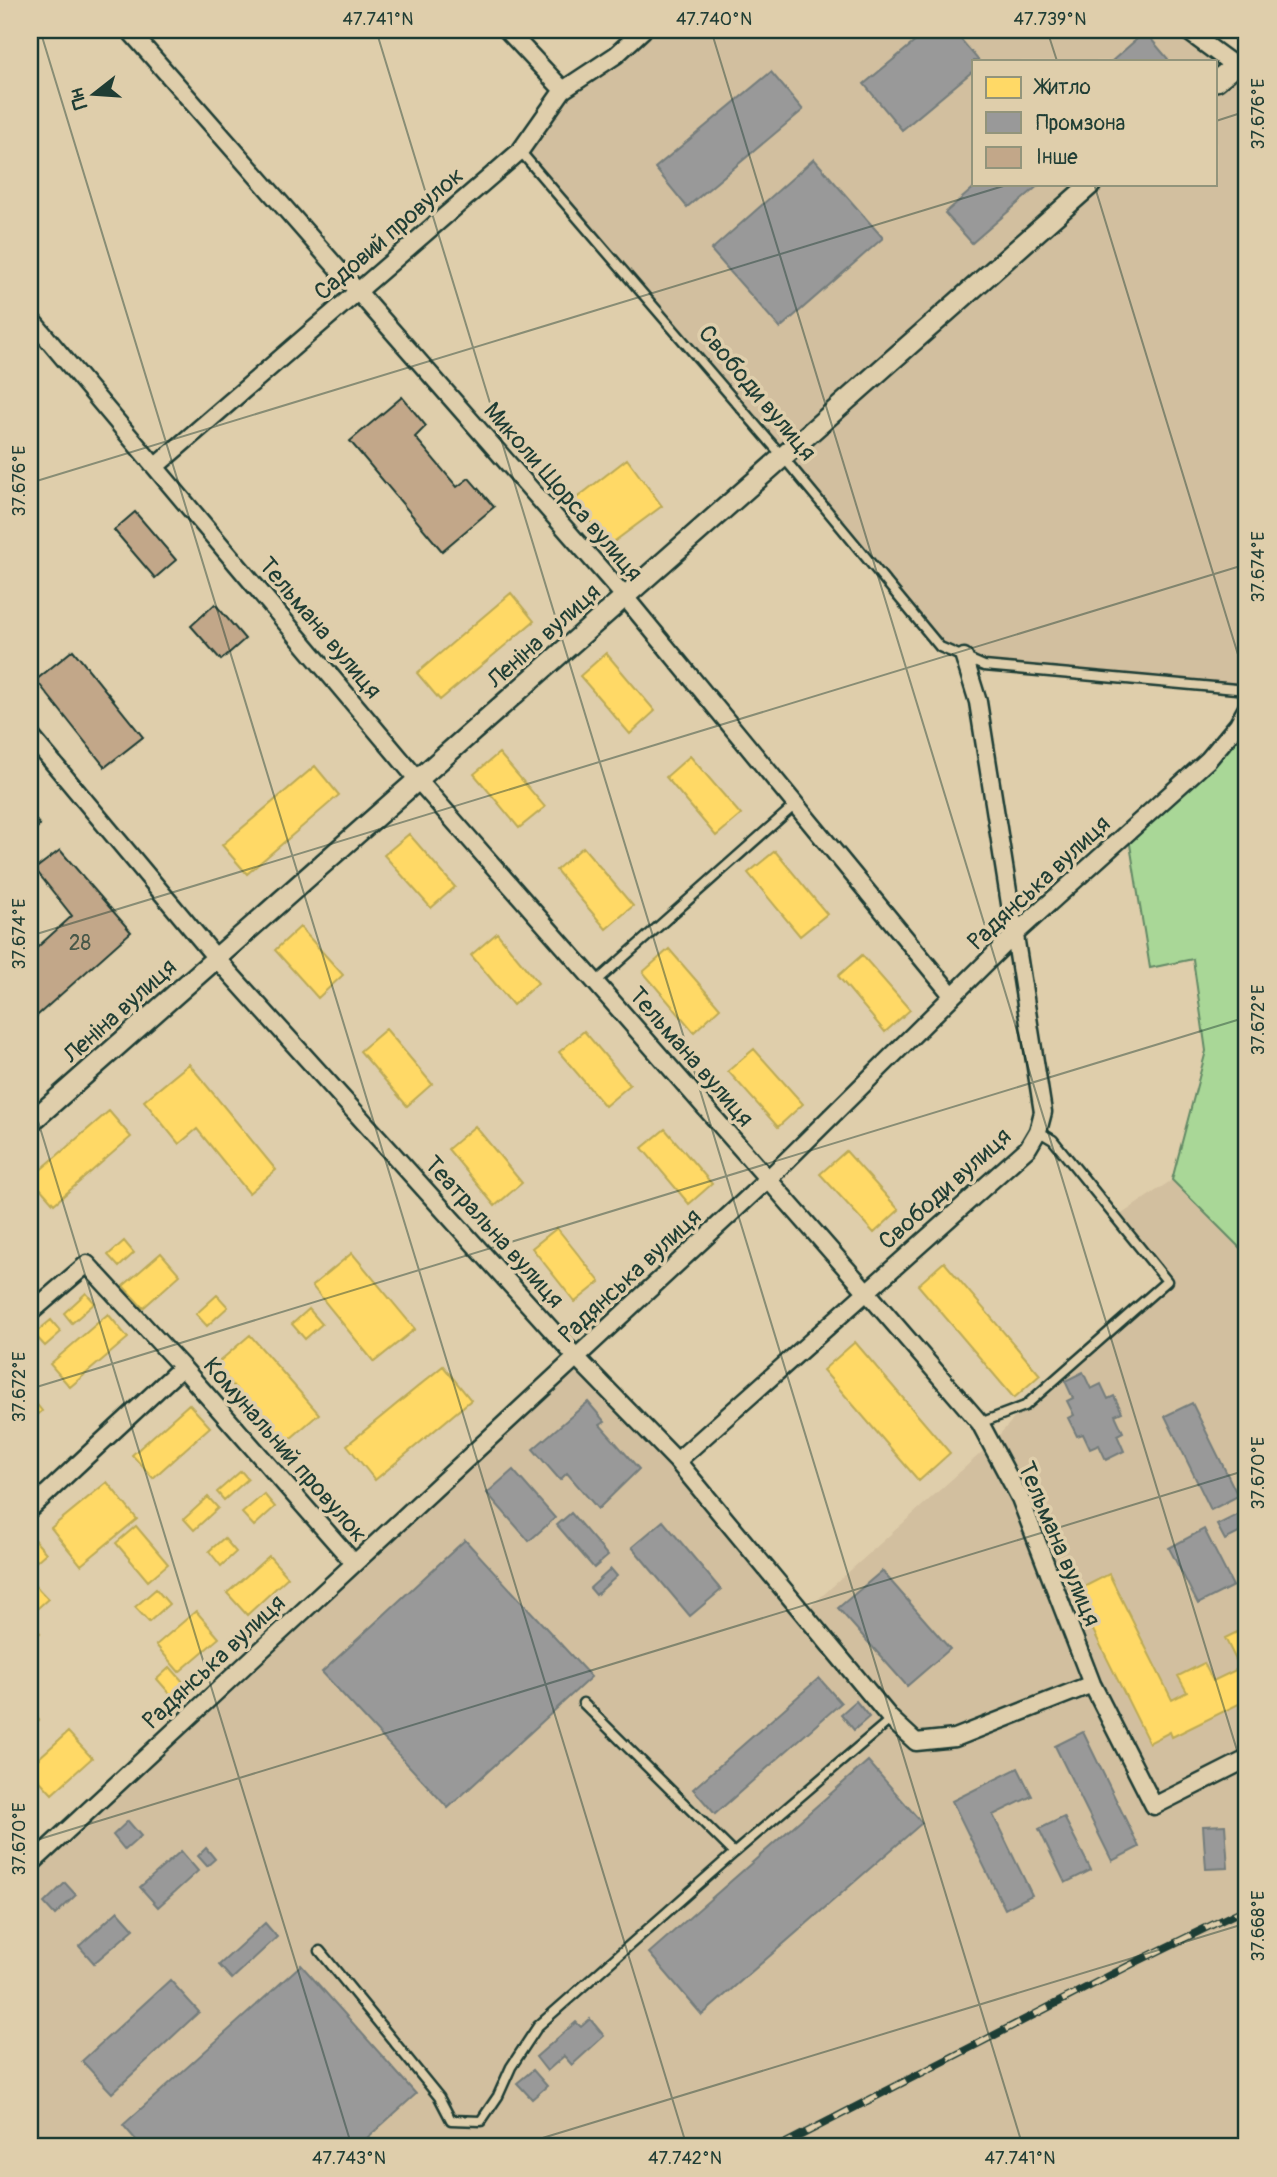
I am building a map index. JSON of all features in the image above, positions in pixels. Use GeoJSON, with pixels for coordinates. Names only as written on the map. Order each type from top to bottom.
{"type":"FeatureCollection","features":[{"type":"Feature","properties":{"kind":"street","name":"Миколи Щорса вулиця"},"geometry":{"type":"LineString","coordinates":[[129,30],[625,597],[952,995]]}},
{"type":"Feature","properties":{"kind":"street"},"geometry":{"type":"LineString","coordinates":[[507,30],[563,90]]}},
{"type":"Feature","properties":{"kind":"street","name":"Садовий провулок"},"geometry":{"type":"LineString","coordinates":[[156,466],[520,151],[563,90],[616,55],[643,30]]}},
{"type":"Feature","properties":{"kind":"street"},"geometry":{"type":"LineString","coordinates":[[1186,30],[1243,63],[1218,80]]}},
{"type":"Feature","properties":{"kind":"street","name":"Леніна вулиця"},"geometry":{"type":"LineString","coordinates":[[30,1124],[1089,186]]}},
{"type":"Feature","properties":{"kind":"street","name":"Тельмана вулиця"},"geometry":{"type":"LineString","coordinates":[[30,318],[418,780],[980,1423],[1020,1498],[1092,1684],[1154,1806],[1247,1759]]}},
{"type":"Feature","properties":{"kind":"street","name":"Свободи вулиця"},"geometry":{"type":"LineString","coordinates":[[677,1461],[1028,1148],[1038,1131],[1043,1112],[978,702],[964,657]]}},
{"type":"Feature","properties":{"kind":"street","name":"Радянська вулиця"},"geometry":{"type":"LineString","coordinates":[[30,1865],[767,1180],[1015,934],[1208,760],[1238,724],[1247,708]]}},
{"type":"Feature","properties":{"kind":"street","name":"Театральна вулиця"},"geometry":{"type":"LineString","coordinates":[[30,735],[216,958],[576,1357],[677,1461],[891,1719],[916,1742],[955,1738],[1092,1684]]}},
{"type":"Feature","properties":{"kind":"street","name":"Комунальний провулок"},"geometry":{"type":"LineString","coordinates":[[30,1313],[87,1264],[182,1367],[354,1563]]}},
{"type":"Feature","properties":{"kind":"street","name":"Комунальний провулок"},"geometry":{"type":"LineString","coordinates":[[30,1509],[182,1367]]}},
{"type":"Feature","properties":{"kind":"lane","name":"Свободи вулиця"},"geometry":{"type":"LineString","coordinates":[[520,151],[783,457],[940,647],[985,666],[1247,690]]}},
{"type":"Feature","properties":{"kind":"lane"},"geometry":{"type":"LineString","coordinates":[[596,982],[795,805]]}},
{"type":"Feature","properties":{"kind":"lane"},"geometry":{"type":"LineString","coordinates":[[980,1423],[1025,1406],[1167,1281],[1053,1140],[1038,1131]]}},
{"type":"Feature","properties":{"kind":"lane"},"geometry":{"type":"LineString","coordinates":[[583,1703],[734,1853]]}},
{"type":"Feature","properties":{"kind":"lane"},"geometry":{"type":"LineString","coordinates":[[320,1951],[439,2097],[451,2120],[481,2120],[538,2026],[891,1719]]}},
{"type":"Feature","properties":{"kind":"shaded area"},"geometry":{"type":"Polygon","coordinates":[[[643,30],[1186,30],[1247,67],[1247,690],[985,666],[940,647],[520,151],[563,90],[643,30]]]}},
{"type":"Feature","properties":{"kind":"shaded area"},"geometry":{"type":"Polygon","coordinates":[[[1172,1180],[1247,1255],[1247,2147],[30,2147],[30,1865],[576,1357],[803,1613],[991,1444],[1025,1406],[1167,1281],[1116,1218],[1172,1180]]]}},
{"type":"Feature","properties":{"kind":"green space"},"geometry":{"type":"Polygon","coordinates":[[[1247,708],[1247,1255],[1172,1180],[1206,1051],[1193,959],[1150,968],[1128,832],[1247,708]]]}},
{"type":"Feature","properties":{"kind":"building: Житло"},"geometry":{"type":"Polygon","coordinates":[[[627,459],[662,506],[608,546],[574,500],[627,459]]]}},
{"type":"Feature","properties":{"kind":"building: Житло"},"geometry":{"type":"Polygon","coordinates":[[[511,593],[534,621],[440,700],[417,673],[511,593]]]}},
{"type":"Feature","properties":{"kind":"building: Житло"},"geometry":{"type":"Polygon","coordinates":[[[606,653],[655,711],[630,734],[580,676],[606,653]]]}},
{"type":"Feature","properties":{"kind":"building: Житло"},"geometry":{"type":"Polygon","coordinates":[[[499,753],[545,807],[519,828],[474,774],[499,753]]]}},
{"type":"Feature","properties":{"kind":"building: Житло"},"geometry":{"type":"Polygon","coordinates":[[[690,756],[741,815],[716,836],[666,777],[690,756]]]}},
{"type":"Feature","properties":{"kind":"building: Житло"},"geometry":{"type":"Polygon","coordinates":[[[315,766],[339,795],[247,874],[222,845],[315,766]]]}},
{"type":"Feature","properties":{"kind":"building: Житло"},"geometry":{"type":"Polygon","coordinates":[[[409,834],[455,887],[431,908],[384,855],[409,834]]]}},
{"type":"Feature","properties":{"kind":"building: Житло"},"geometry":{"type":"Polygon","coordinates":[[[583,847],[633,906],[606,929],[556,870],[583,847]]]}},
{"type":"Feature","properties":{"kind":"building: Житло"},"geometry":{"type":"Polygon","coordinates":[[[775,851],[827,914],[800,936],[748,873],[775,851]]]}},
{"type":"Feature","properties":{"kind":"building: Житло"},"geometry":{"type":"Polygon","coordinates":[[[300,927],[343,975],[318,998],[275,950],[300,927]]]}},
{"type":"Feature","properties":{"kind":"building: Житло"},"geometry":{"type":"Polygon","coordinates":[[[497,933],[538,983],[513,1005],[471,955],[497,933]]]}},
{"type":"Feature","properties":{"kind":"building: Житло"},"geometry":{"type":"Polygon","coordinates":[[[669,949],[720,1008],[694,1032],[643,972],[669,949]]]}},
{"type":"Feature","properties":{"kind":"building: Житло"},"geometry":{"type":"Polygon","coordinates":[[[862,955],[910,1010],[885,1032],[838,976],[862,955]]]}},
{"type":"Feature","properties":{"kind":"building: Житло"},"geometry":{"type":"Polygon","coordinates":[[[386,1029],[432,1084],[407,1106],[360,1051],[386,1029]]]}},
{"type":"Feature","properties":{"kind":"building: Житло"},"geometry":{"type":"Polygon","coordinates":[[[584,1031],[630,1085],[605,1106],[559,1052],[584,1031]]]}},
{"type":"Feature","properties":{"kind":"building: Житло"},"geometry":{"type":"Polygon","coordinates":[[[754,1049],[803,1104],[778,1127],[728,1071],[754,1049]]]}},
{"type":"Feature","properties":{"kind":"building: Житло"},"geometry":{"type":"Polygon","coordinates":[[[189,1064],[276,1170],[249,1193],[197,1129],[179,1144],[144,1101],[189,1064]]]}},
{"type":"Feature","properties":{"kind":"building: Житло"},"geometry":{"type":"Polygon","coordinates":[[[109,1111],[131,1137],[54,1204],[31,1178],[109,1111]]]}},
{"type":"Feature","properties":{"kind":"building: Житло"},"geometry":{"type":"Polygon","coordinates":[[[475,1126],[522,1183],[495,1206],[448,1149],[475,1126]]]}},
{"type":"Feature","properties":{"kind":"building: Житло"},"geometry":{"type":"Polygon","coordinates":[[[665,1129],[712,1184],[689,1204],[642,1148],[665,1129]]]}},
{"type":"Feature","properties":{"kind":"building: Житло"},"geometry":{"type":"Polygon","coordinates":[[[846,1151],[899,1210],[874,1233],[820,1174],[846,1151]]]}},
{"type":"Feature","properties":{"kind":"building: Житло"},"geometry":{"type":"Polygon","coordinates":[[[557,1228],[600,1282],[575,1302],[532,1248],[557,1228]]]}},
{"type":"Feature","properties":{"kind":"building: Житло"},"geometry":{"type":"Polygon","coordinates":[[[124,1241],[134,1253],[119,1267],[108,1255],[124,1241]]]}},
{"type":"Feature","properties":{"kind":"building: Житло"},"geometry":{"type":"Polygon","coordinates":[[[161,1253],[180,1275],[143,1308],[123,1286],[161,1253]]]}},
{"type":"Feature","properties":{"kind":"building: Житло"},"geometry":{"type":"Polygon","coordinates":[[[352,1253],[415,1329],[374,1362],[312,1286],[352,1253]]]}},
{"type":"Feature","properties":{"kind":"building: Житло"},"geometry":{"type":"Polygon","coordinates":[[[944,1262],[1040,1375],[1014,1398],[918,1285],[944,1262]]]}},
{"type":"Feature","properties":{"kind":"building: Житло"},"geometry":{"type":"Polygon","coordinates":[[[86,1293],[95,1303],[72,1323],[64,1313],[86,1293]]]}},
{"type":"Feature","properties":{"kind":"building: Житло"},"geometry":{"type":"Polygon","coordinates":[[[217,1295],[228,1307],[207,1326],[196,1314],[217,1295]]]}},
{"type":"Feature","properties":{"kind":"building: Житло"},"geometry":{"type":"Polygon","coordinates":[[[309,1309],[322,1324],[305,1339],[292,1324],[309,1309]]]}},
{"type":"Feature","properties":{"kind":"building: Житло"},"geometry":{"type":"Polygon","coordinates":[[[108,1314],[128,1338],[70,1387],[50,1364],[108,1314]]]}},
{"type":"Feature","properties":{"kind":"building: Житло"},"geometry":{"type":"Polygon","coordinates":[[[51,1320],[61,1332],[45,1346],[34,1334],[51,1320]]]}},
{"type":"Feature","properties":{"kind":"building: Житло"},"geometry":{"type":"Polygon","coordinates":[[[250,1335],[319,1414],[284,1444],[215,1365],[250,1335]]]}},
{"type":"Feature","properties":{"kind":"building: Житло"},"geometry":{"type":"Polygon","coordinates":[[[855,1342],[950,1453],[919,1481],[823,1370],[855,1342]]]}},
{"type":"Feature","properties":{"kind":"building: Житло"},"geometry":{"type":"Polygon","coordinates":[[[443,1366],[471,1400],[375,1480],[347,1445],[443,1366]]]}},
{"type":"Feature","properties":{"kind":"building: Житло"},"geometry":{"type":"Polygon","coordinates":[[[30,1396],[42,1411],[30,1422],[30,1396]]]}},
{"type":"Feature","properties":{"kind":"building: Житло"},"geometry":{"type":"Polygon","coordinates":[[[189,1404],[210,1427],[153,1478],[132,1455],[189,1404]]]}},
{"type":"Feature","properties":{"kind":"building: Житло"},"geometry":{"type":"Polygon","coordinates":[[[241,1471],[248,1479],[224,1500],[217,1492],[241,1471]]]}},
{"type":"Feature","properties":{"kind":"building: Житло"},"geometry":{"type":"Polygon","coordinates":[[[107,1482],[137,1519],[81,1565],[51,1528],[107,1482]]]}},
{"type":"Feature","properties":{"kind":"building: Житло"},"geometry":{"type":"Polygon","coordinates":[[[264,1494],[275,1507],[254,1526],[242,1513],[264,1494]]]}},
{"type":"Feature","properties":{"kind":"building: Житло"},"geometry":{"type":"Polygon","coordinates":[[[208,1497],[218,1508],[194,1530],[184,1519],[208,1497]]]}},
{"type":"Feature","properties":{"kind":"building: Житло"},"geometry":{"type":"Polygon","coordinates":[[[136,1526],[168,1564],[148,1581],[116,1543],[136,1526]]]}},
{"type":"Feature","properties":{"kind":"building: Житло"},"geometry":{"type":"Polygon","coordinates":[[[30,1537],[46,1553],[30,1567],[30,1537]]]}},
{"type":"Feature","properties":{"kind":"building: Житло"},"geometry":{"type":"Polygon","coordinates":[[[224,1538],[236,1552],[221,1566],[209,1551],[224,1538]]]}},
{"type":"Feature","properties":{"kind":"building: Житло"},"geometry":{"type":"Polygon","coordinates":[[[269,1556],[288,1577],[247,1615],[227,1593],[269,1556]]]}},
{"type":"Feature","properties":{"kind":"building: Житло"},"geometry":{"type":"Polygon","coordinates":[[[1109,1574],[1172,1700],[1187,1692],[1178,1676],[1204,1663],[1213,1681],[1240,1668],[1225,1638],[1247,1627],[1247,1700],[1172,1737],[1170,1732],[1149,1743],[1074,1592],[1109,1574]]]}},
{"type":"Feature","properties":{"kind":"building: Житло"},"geometry":{"type":"Polygon","coordinates":[[[30,1580],[48,1599],[30,1615],[30,1580]]]}},
{"type":"Feature","properties":{"kind":"building: Житло"},"geometry":{"type":"Polygon","coordinates":[[[156,1589],[169,1604],[149,1622],[135,1607],[156,1589]]]}},
{"type":"Feature","properties":{"kind":"building: Житло"},"geometry":{"type":"Polygon","coordinates":[[[196,1611],[219,1638],[179,1672],[156,1645],[196,1611]]]}},
{"type":"Feature","properties":{"kind":"building: Житло"},"geometry":{"type":"Polygon","coordinates":[[[30,1621],[40,1633],[30,1642],[30,1621]]]}},
{"type":"Feature","properties":{"kind":"building: Житло"},"geometry":{"type":"Polygon","coordinates":[[[170,1667],[185,1684],[172,1696],[157,1679],[170,1667]]]}},
{"type":"Feature","properties":{"kind":"building: Житло"},"geometry":{"type":"Polygon","coordinates":[[[30,1710],[39,1720],[30,1727],[30,1710]]]}},
{"type":"Feature","properties":{"kind":"building: Житло"},"geometry":{"type":"Polygon","coordinates":[[[68,1732],[92,1758],[52,1794],[30,1770],[30,1766],[68,1732]]]}},
{"type":"Feature","properties":{"kind":"building: Промзона"},"geometry":{"type":"Polygon","coordinates":[[[929,30],[953,30],[978,60],[972,60],[972,72],[902,130],[864,84],[929,30]]]}},
{"type":"Feature","properties":{"kind":"building: Промзона"},"geometry":{"type":"Polygon","coordinates":[[[1145,32],[1168,59],[1167,60],[1113,60],[1145,32]]]}},
{"type":"Feature","properties":{"kind":"building: Промзона"},"geometry":{"type":"Polygon","coordinates":[[[771,72],[803,110],[687,207],[655,168],[771,72]]]}},
{"type":"Feature","properties":{"kind":"building: Промзона"},"geometry":{"type":"Polygon","coordinates":[[[814,159],[883,238],[780,328],[711,250],[814,159]]]}},
{"type":"Feature","properties":{"kind":"building: Промзона"},"geometry":{"type":"Polygon","coordinates":[[[976,186],[1038,186],[972,243],[945,213],[976,186]]]}},
{"type":"Feature","properties":{"kind":"building: Промзона"},"geometry":{"type":"Polygon","coordinates":[[[1083,1372],[1091,1389],[1101,1384],[1108,1399],[1114,1396],[1122,1412],[1115,1415],[1123,1432],[1117,1435],[1124,1451],[1106,1460],[1099,1445],[1090,1449],[1083,1434],[1077,1436],[1068,1418],[1074,1415],[1067,1401],[1073,1398],[1065,1381],[1083,1372]]]}},
{"type":"Feature","properties":{"kind":"building: Промзона"},"geometry":{"type":"Polygon","coordinates":[[[588,1402],[605,1422],[600,1425],[639,1469],[598,1509],[567,1473],[560,1480],[533,1449],[588,1402]]]}},
{"type":"Feature","properties":{"kind":"building: Промзона"},"geometry":{"type":"Polygon","coordinates":[[[1192,1403],[1238,1496],[1211,1510],[1165,1416],[1192,1403]]]}},
{"type":"Feature","properties":{"kind":"building: Промзона"},"geometry":{"type":"Polygon","coordinates":[[[513,1470],[555,1518],[529,1541],[487,1493],[513,1470]]]}},
{"type":"Feature","properties":{"kind":"building: Промзона"},"geometry":{"type":"Polygon","coordinates":[[[1247,1510],[1247,1529],[1225,1540],[1217,1525],[1247,1510]]]}},
{"type":"Feature","properties":{"kind":"building: Промзона"},"geometry":{"type":"Polygon","coordinates":[[[571,1513],[608,1556],[594,1568],[557,1525],[571,1513]]]}},
{"type":"Feature","properties":{"kind":"building: Промзона"},"geometry":{"type":"Polygon","coordinates":[[[663,1521],[721,1590],[690,1616],[632,1547],[663,1521]]]}},
{"type":"Feature","properties":{"kind":"building: Промзона"},"geometry":{"type":"Polygon","coordinates":[[[1204,1529],[1233,1586],[1198,1604],[1169,1548],[1204,1529]]]}},
{"type":"Feature","properties":{"kind":"building: Промзона"},"geometry":{"type":"Polygon","coordinates":[[[465,1540],[591,1677],[448,1808],[322,1672],[465,1540]]]}},
{"type":"Feature","properties":{"kind":"building: Промзона"},"geometry":{"type":"Polygon","coordinates":[[[611,1569],[617,1576],[596,1595],[590,1588],[611,1569]]]}},
{"type":"Feature","properties":{"kind":"building: Промзона"},"geometry":{"type":"Polygon","coordinates":[[[882,1571],[950,1649],[907,1686],[838,1608],[882,1571]]]}},
{"type":"Feature","properties":{"kind":"building: Промзона"},"geometry":{"type":"Polygon","coordinates":[[[819,1678],[841,1703],[715,1814],[693,1789],[819,1678]]]}},
{"type":"Feature","properties":{"kind":"building: Промзона"},"geometry":{"type":"Polygon","coordinates":[[[856,1701],[869,1717],[854,1730],[841,1714],[856,1701]]]}},
{"type":"Feature","properties":{"kind":"building: Промзона"},"geometry":{"type":"Polygon","coordinates":[[[1083,1732],[1139,1847],[1112,1861],[1055,1746],[1083,1732]]]}},
{"type":"Feature","properties":{"kind":"building: Промзона"},"geometry":{"type":"Polygon","coordinates":[[[868,1761],[922,1823],[702,2015],[649,1953],[868,1761]]]}},
{"type":"Feature","properties":{"kind":"building: Промзона"},"geometry":{"type":"Polygon","coordinates":[[[1018,1768],[1032,1796],[993,1815],[1032,1895],[1005,1909],[952,1801],[1018,1768]]]}},
{"type":"Feature","properties":{"kind":"building: Промзона"},"geometry":{"type":"Polygon","coordinates":[[[1064,1817],[1091,1870],[1065,1883],[1039,1829],[1064,1817]]]}},
{"type":"Feature","properties":{"kind":"building: Промзона"},"geometry":{"type":"Polygon","coordinates":[[[128,1821],[141,1836],[125,1850],[113,1835],[128,1821]]]}},
{"type":"Feature","properties":{"kind":"building: Промзона"},"geometry":{"type":"Polygon","coordinates":[[[1225,1825],[1228,1868],[1206,1869],[1203,1826],[1225,1825]]]}},
{"type":"Feature","properties":{"kind":"building: Промзона"},"geometry":{"type":"Polygon","coordinates":[[[206,1848],[215,1859],[207,1866],[198,1856],[206,1848]]]}},
{"type":"Feature","properties":{"kind":"building: Промзона"},"geometry":{"type":"Polygon","coordinates":[[[181,1851],[198,1871],[158,1907],[140,1887],[181,1851]]]}},
{"type":"Feature","properties":{"kind":"building: Промзона"},"geometry":{"type":"Polygon","coordinates":[[[65,1883],[76,1895],[55,1915],[44,1903],[65,1883]]]}},
{"type":"Feature","properties":{"kind":"building: Промзона"},"geometry":{"type":"Polygon","coordinates":[[[118,1911],[134,1929],[94,1963],[79,1946],[118,1911]]]}},
{"type":"Feature","properties":{"kind":"building: Промзона"},"geometry":{"type":"Polygon","coordinates":[[[265,1923],[277,1937],[232,1979],[219,1965],[265,1923]]]}},
{"type":"Feature","properties":{"kind":"building: Промзона"},"geometry":{"type":"Polygon","coordinates":[[[301,1965],[416,2094],[357,2147],[142,2147],[123,2125],[301,1965]]]}},
{"type":"Feature","properties":{"kind":"building: Промзона"},"geometry":{"type":"Polygon","coordinates":[[[170,1980],[199,2012],[112,2093],[82,2061],[170,1980]]]}},
{"type":"Feature","properties":{"kind":"building: Промзона"},"geometry":{"type":"Polygon","coordinates":[[[590,2019],[604,2036],[572,2065],[564,2056],[547,2071],[536,2057],[576,2022],[581,2027],[590,2019]]]}},
{"type":"Feature","properties":{"kind":"building: Промзона"},"geometry":{"type":"Polygon","coordinates":[[[533,2070],[547,2086],[532,2099],[517,2083],[533,2070]]]}},
{"type":"Feature","properties":{"kind":"building: Інше"},"geometry":{"type":"Polygon","coordinates":[[[402,397],[426,426],[415,437],[457,487],[469,478],[494,507],[442,551],[350,441],[402,397]]]}},
{"type":"Feature","properties":{"kind":"building: Інше"},"geometry":{"type":"Polygon","coordinates":[[[135,512],[176,560],[155,578],[114,530],[135,512]]]}},
{"type":"Feature","properties":{"kind":"building: Інше"},"geometry":{"type":"Polygon","coordinates":[[[215,604],[245,639],[221,660],[191,626],[215,604]]]}},
{"type":"Feature","properties":{"kind":"building: Інше"},"geometry":{"type":"Polygon","coordinates":[[[73,650],[143,737],[105,767],[36,680],[73,650]]]}},
{"type":"Feature","properties":{"kind":"building: Інше"},"geometry":{"type":"Polygon","coordinates":[[[30,813],[40,825],[30,835],[30,813]]]}},
{"type":"Feature","properties":{"kind":"building: Інше"},"geometry":{"type":"Polygon","coordinates":[[[60,850],[131,932],[30,1022],[30,954],[72,916],[35,869],[60,850]]]}},
{"type":"Feature","properties":{"kind":"railway"},"geometry":{"type":"LineString","coordinates":[[778,2147],[1136,1962],[1247,1908]]}}]}
